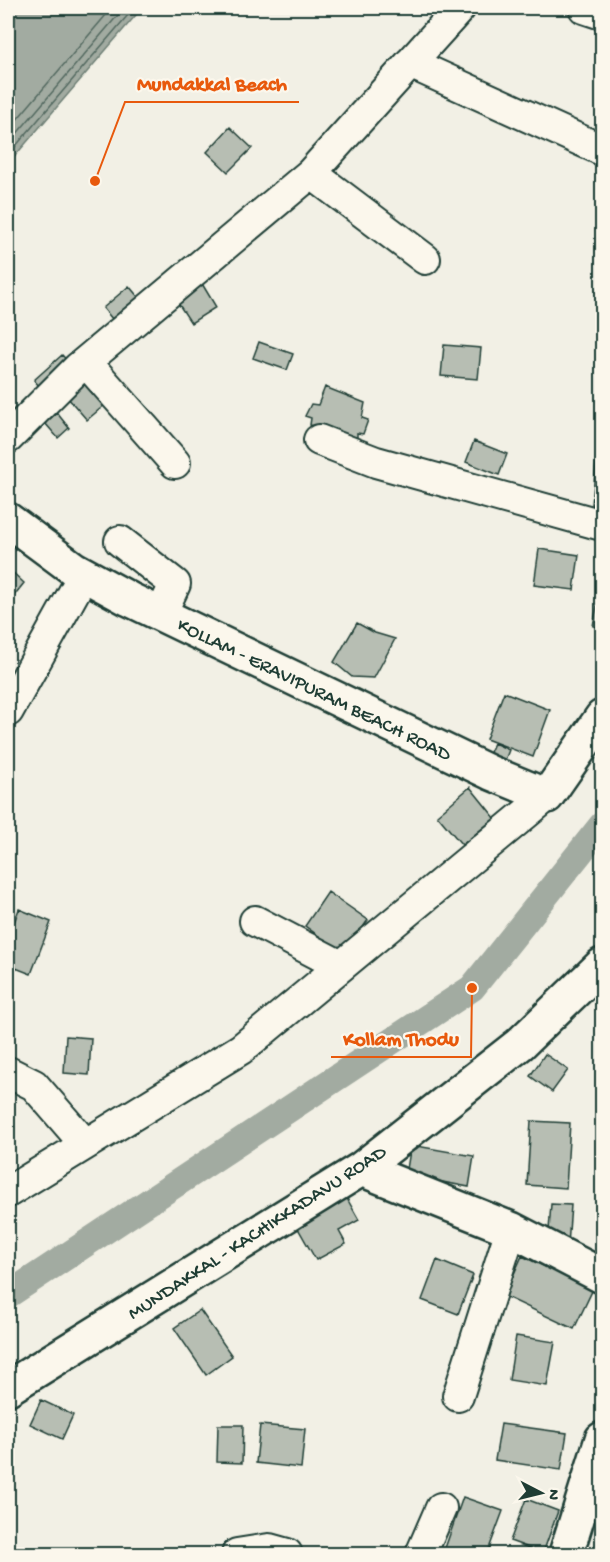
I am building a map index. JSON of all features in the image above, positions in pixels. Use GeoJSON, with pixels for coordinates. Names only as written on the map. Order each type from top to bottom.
{"type":"FeatureCollection","features":[{"type":"Feature","properties":{"kind":"street"},"geometry":{"type":"LineString","coordinates":[[8,438],[86,362],[311,173],[460,8]]}},
{"type":"Feature","properties":{"kind":"street"},"geometry":{"type":"LineString","coordinates":[[584,8],[603,14]]}},
{"type":"Feature","properties":{"kind":"street"},"geometry":{"type":"LineString","coordinates":[[410,63],[603,150]]}},
{"type":"Feature","properties":{"kind":"street"},"geometry":{"type":"LineString","coordinates":[[311,173],[425,259]]}},
{"type":"Feature","properties":{"kind":"street"},"geometry":{"type":"LineString","coordinates":[[86,362],[175,463]]}},
{"type":"Feature","properties":{"kind":"street"},"geometry":{"type":"LineString","coordinates":[[319,440],[376,462],[603,525]]}},
{"type":"Feature","properties":{"kind":"street","name":"KOLLAM - ERAVIPURAM BEACH ROAD"},"geometry":{"type":"LineString","coordinates":[[8,520],[84,574],[161,614],[491,773],[548,796]]}},
{"type":"Feature","properties":{"kind":"street"},"geometry":{"type":"LineString","coordinates":[[120,541],[175,584],[161,614]]}},
{"type":"Feature","properties":{"kind":"street"},"geometry":{"type":"LineString","coordinates":[[8,711],[84,574]]}},
{"type":"Feature","properties":{"kind":"street"},"geometry":{"type":"LineString","coordinates":[[8,1192],[240,1049],[548,796],[603,717]]}},
{"type":"Feature","properties":{"kind":"street"},"geometry":{"type":"LineString","coordinates":[[255,921],[341,966]]}},
{"type":"Feature","properties":{"kind":"street","name":"MUNDAKKAL - KACHIKKADAVU ROAD"},"geometry":{"type":"LineString","coordinates":[[8,1388],[361,1169],[520,1044],[603,965]]}},
{"type":"Feature","properties":{"kind":"street"},"geometry":{"type":"LineString","coordinates":[[8,1072],[34,1085],[85,1144]]}},
{"type":"Feature","properties":{"kind":"street"},"geometry":{"type":"LineString","coordinates":[[361,1169],[512,1229],[603,1276]]}},
{"type":"Feature","properties":{"kind":"street"},"geometry":{"type":"LineString","coordinates":[[458,1396],[512,1229]]}},
{"type":"Feature","properties":{"kind":"street"},"geometry":{"type":"LineString","coordinates":[[566,1554],[603,1439]]}},
{"type":"Feature","properties":{"kind":"street"},"geometry":{"type":"LineString","coordinates":[[421,1554],[441,1508]]}},
{"type":"Feature","properties":{"kind":"street"},"geometry":{"type":"LineString","coordinates":[[237,1554],[269,1549],[287,1554]]}},
{"type":"Feature","properties":{"kind":"water"},"geometry":{"type":"Polygon","coordinates":[[[8,8],[142,8],[8,164],[8,8]]]}},
{"type":"Feature","properties":{"kind":"building"},"geometry":{"type":"Polygon","coordinates":[[[230,127],[252,148],[228,172],[207,152],[230,127]]]}},
{"type":"Feature","properties":{"kind":"building"},"geometry":{"type":"Polygon","coordinates":[[[198,277],[216,307],[191,323],[172,294],[198,277]]]}},
{"type":"Feature","properties":{"kind":"building"},"geometry":{"type":"Polygon","coordinates":[[[129,286],[144,304],[118,326],[103,308],[129,286]]]}},
{"type":"Feature","properties":{"kind":"building"},"geometry":{"type":"Polygon","coordinates":[[[259,342],[293,354],[287,370],[253,358],[259,342]]]}},
{"type":"Feature","properties":{"kind":"building"},"geometry":{"type":"Polygon","coordinates":[[[444,345],[481,348],[478,379],[441,376],[444,345]]]}},
{"type":"Feature","properties":{"kind":"building"},"geometry":{"type":"Polygon","coordinates":[[[62,355],[72,366],[44,392],[34,380],[62,355]]]}},
{"type":"Feature","properties":{"kind":"building"},"geometry":{"type":"Polygon","coordinates":[[[88,381],[107,403],[87,420],[68,398],[88,381]]]}},
{"type":"Feature","properties":{"kind":"building"},"geometry":{"type":"Polygon","coordinates":[[[325,387],[365,403],[362,418],[368,420],[363,434],[357,433],[357,438],[336,446],[325,430],[310,425],[311,418],[305,416],[311,404],[318,405],[325,387]]]}},
{"type":"Feature","properties":{"kind":"building"},"geometry":{"type":"Polygon","coordinates":[[[57,413],[69,428],[58,438],[45,423],[57,413]]]}},
{"type":"Feature","properties":{"kind":"building"},"geometry":{"type":"Polygon","coordinates":[[[474,441],[507,454],[499,475],[466,462],[474,441]]]}},
{"type":"Feature","properties":{"kind":"building"},"geometry":{"type":"Polygon","coordinates":[[[597,452],[602,452],[602,505],[592,504],[597,452]]]}},
{"type":"Feature","properties":{"kind":"building"},"geometry":{"type":"Polygon","coordinates":[[[539,549],[579,555],[574,590],[534,585],[539,549]]]}},
{"type":"Feature","properties":{"kind":"building"},"geometry":{"type":"Polygon","coordinates":[[[8,568],[24,583],[8,603],[8,568]]]}},
{"type":"Feature","properties":{"kind":"building"},"geometry":{"type":"Polygon","coordinates":[[[599,595],[602,595],[602,628],[593,626],[599,595]]]}},
{"type":"Feature","properties":{"kind":"building"},"geometry":{"type":"Polygon","coordinates":[[[357,623],[375,633],[395,639],[374,678],[352,677],[334,662],[357,623]]]}},
{"type":"Feature","properties":{"kind":"building"},"geometry":{"type":"Polygon","coordinates":[[[504,692],[550,710],[533,757],[486,739],[504,692]]]}},
{"type":"Feature","properties":{"kind":"building"},"geometry":{"type":"Polygon","coordinates":[[[494,743],[509,750],[501,770],[485,764],[494,743]]]}},
{"type":"Feature","properties":{"kind":"building"},"geometry":{"type":"Polygon","coordinates":[[[470,787],[495,818],[462,845],[437,815],[470,787]]]}},
{"type":"Feature","properties":{"kind":"building"},"geometry":{"type":"Polygon","coordinates":[[[328,892],[368,920],[344,954],[305,926],[328,892]]]}},
{"type":"Feature","properties":{"kind":"building"},"geometry":{"type":"Polygon","coordinates":[[[19,909],[51,922],[31,974],[8,965],[8,939],[19,909]]]}},
{"type":"Feature","properties":{"kind":"building"},"geometry":{"type":"Polygon","coordinates":[[[66,1036],[91,1038],[89,1075],[64,1073],[66,1036]]]}},
{"type":"Feature","properties":{"kind":"building"},"geometry":{"type":"Polygon","coordinates":[[[545,1054],[568,1070],[552,1092],[530,1076],[545,1054]]]}},
{"type":"Feature","properties":{"kind":"building"},"geometry":{"type":"Polygon","coordinates":[[[531,1121],[570,1123],[566,1188],[527,1185],[531,1121]]]}},
{"type":"Feature","properties":{"kind":"building"},"geometry":{"type":"Polygon","coordinates":[[[411,1145],[474,1156],[469,1187],[406,1175],[411,1145]]]}},
{"type":"Feature","properties":{"kind":"building"},"geometry":{"type":"Polygon","coordinates":[[[345,1195],[359,1220],[339,1231],[346,1244],[316,1260],[295,1223],[345,1195]]]}},
{"type":"Feature","properties":{"kind":"building"},"geometry":{"type":"Polygon","coordinates":[[[551,1204],[571,1205],[568,1245],[548,1243],[551,1204]]]}},
{"type":"Feature","properties":{"kind":"building"},"geometry":{"type":"Polygon","coordinates":[[[522,1256],[593,1289],[574,1329],[504,1296],[522,1256]]]}},
{"type":"Feature","properties":{"kind":"building"},"geometry":{"type":"Polygon","coordinates":[[[437,1260],[473,1275],[458,1314],[422,1300],[437,1260]]]}},
{"type":"Feature","properties":{"kind":"building"},"geometry":{"type":"Polygon","coordinates":[[[200,1310],[232,1356],[206,1375],[174,1328],[200,1310]]]}},
{"type":"Feature","properties":{"kind":"building"},"geometry":{"type":"Polygon","coordinates":[[[516,1336],[555,1342],[547,1386],[509,1380],[516,1336]]]}},
{"type":"Feature","properties":{"kind":"building"},"geometry":{"type":"Polygon","coordinates":[[[41,1400],[73,1415],[62,1439],[30,1424],[41,1400]]]}},
{"type":"Feature","properties":{"kind":"building"},"geometry":{"type":"Polygon","coordinates":[[[501,1424],[567,1433],[561,1470],[495,1460],[501,1424]]]}},
{"type":"Feature","properties":{"kind":"building"},"geometry":{"type":"Polygon","coordinates":[[[218,1425],[243,1425],[242,1463],[217,1462],[218,1425]]]}},
{"type":"Feature","properties":{"kind":"building"},"geometry":{"type":"Polygon","coordinates":[[[260,1425],[305,1429],[301,1468],[256,1463],[260,1425]]]}},
{"type":"Feature","properties":{"kind":"building"},"geometry":{"type":"Polygon","coordinates":[[[463,1497],[503,1511],[487,1554],[454,1554],[444,1551],[463,1497]]]}},
{"type":"Feature","properties":{"kind":"building"},"geometry":{"type":"Polygon","coordinates":[[[526,1499],[558,1511],[543,1553],[510,1541],[526,1499]]]}},
{"type":"Feature","properties":{"kind":"waterway"},"geometry":{"type":"LineString","coordinates":[[8,1295],[472,988],[602,825]]}},
{"type":"Feature","properties":{"kind":"place","name":"Mundakkal Beach"},"geometry":{"type":"Point","coordinates":[95,181]}},
{"type":"Feature","properties":{"kind":"place","name":"Kollam Thodu"},"geometry":{"type":"Point","coordinates":[472,988]}}]}
